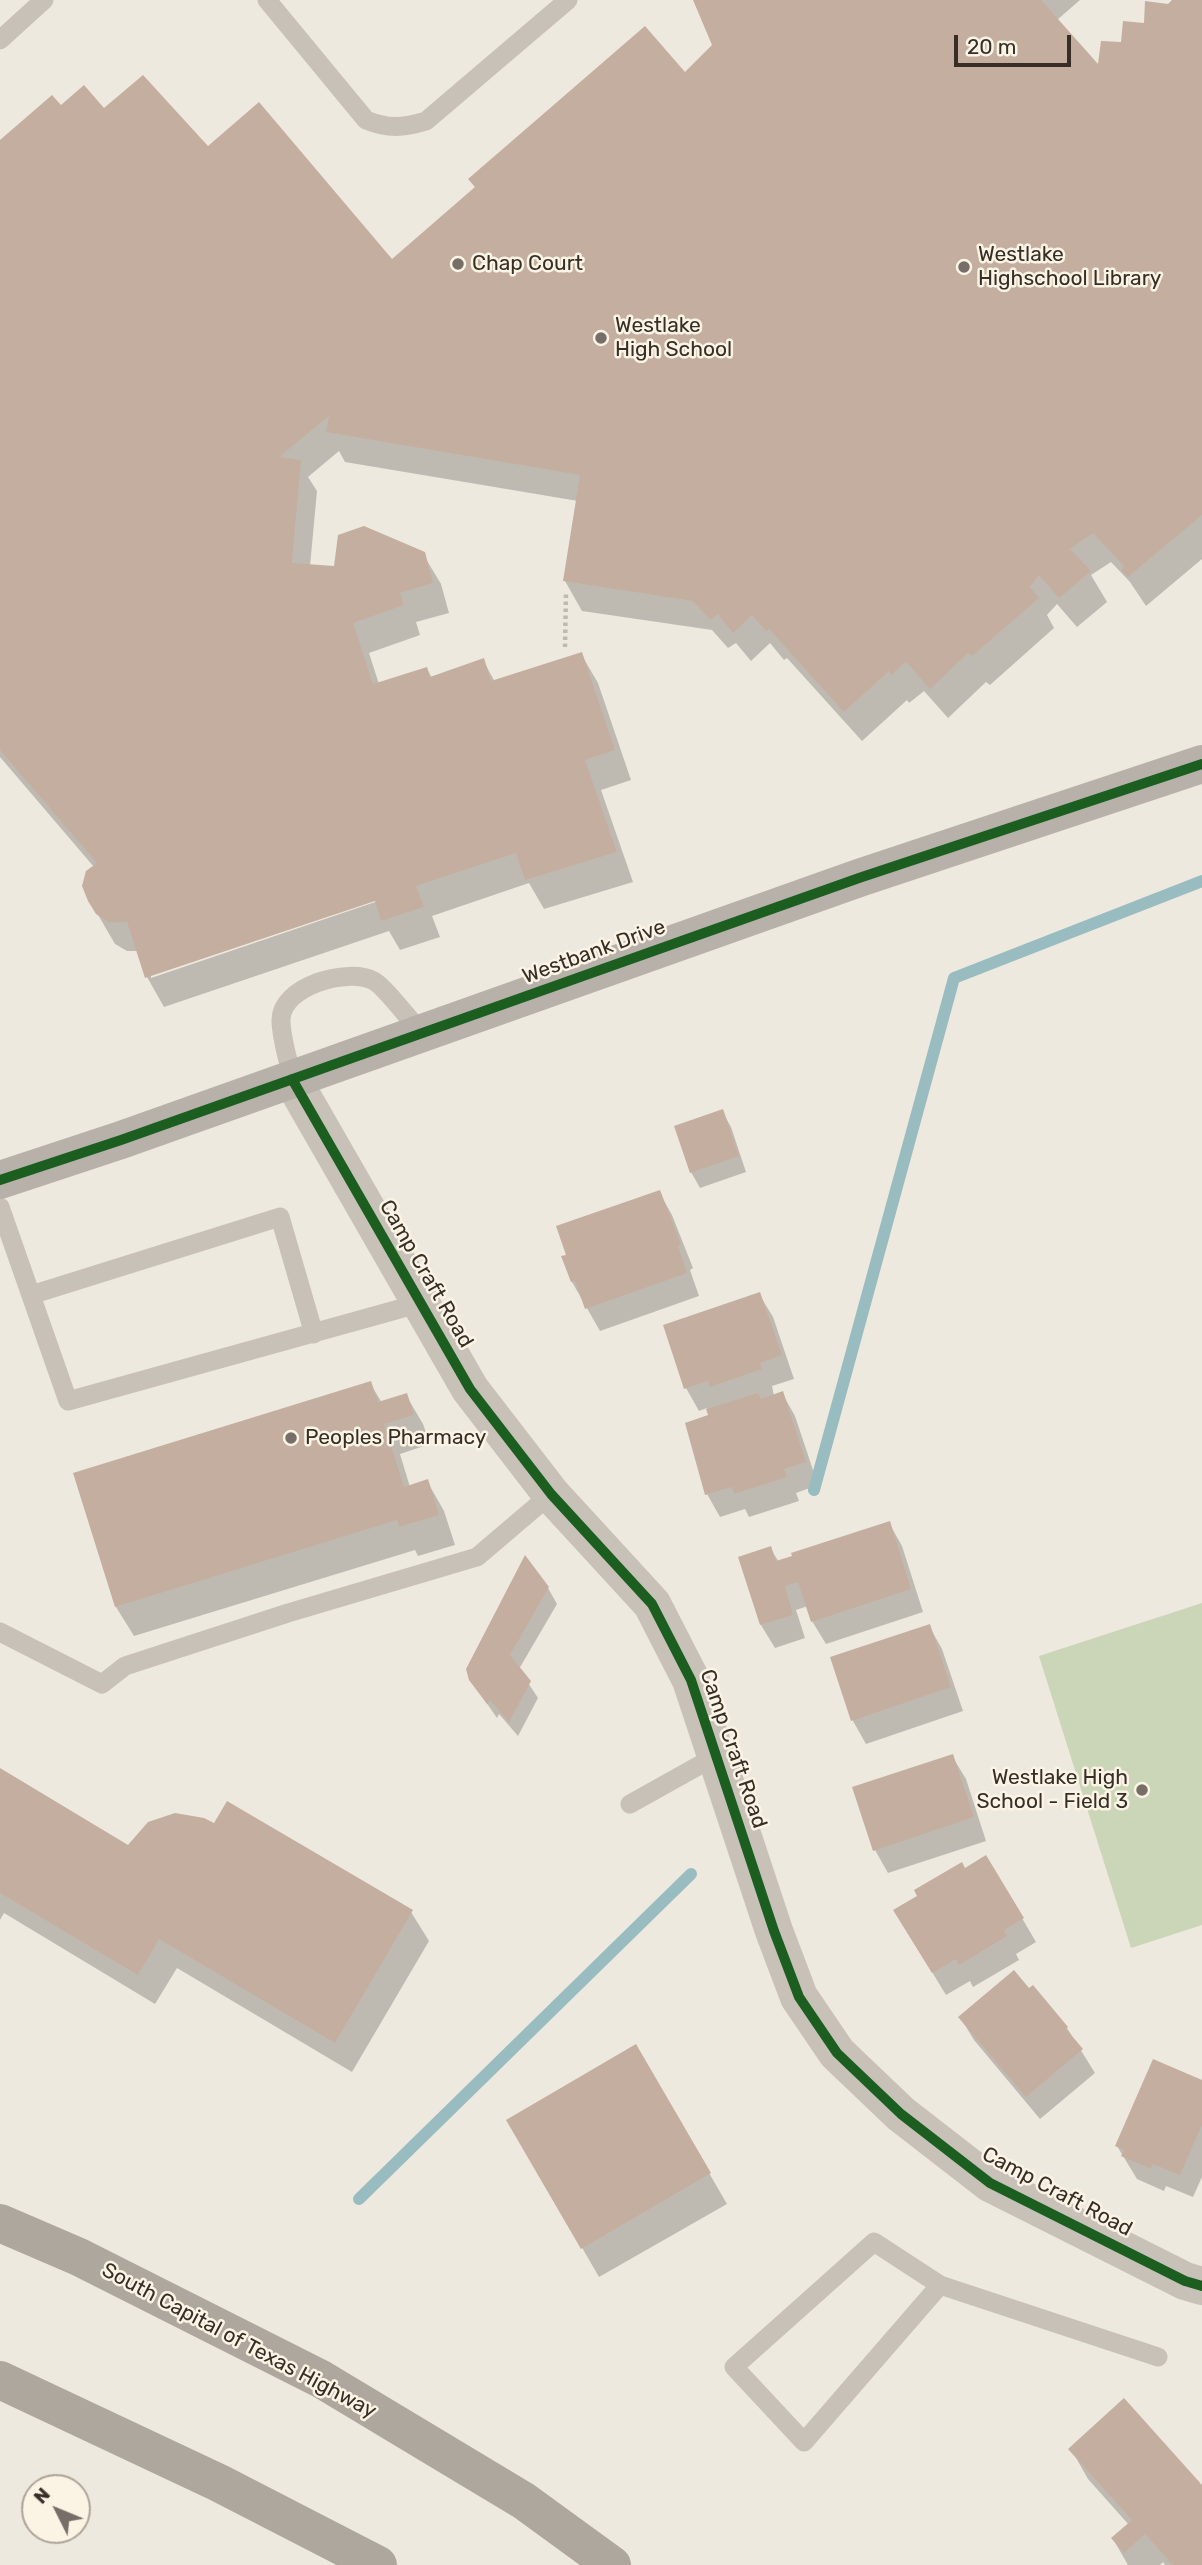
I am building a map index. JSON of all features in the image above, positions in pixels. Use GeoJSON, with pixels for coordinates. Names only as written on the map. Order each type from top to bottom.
{"type":"FeatureCollection","features":[{"type":"Feature","properties":{"kind":"highway","name":"South Capital of Texas Highway"},"geometry":{"type":"LineString","coordinates":[[0,2223],[79,2257],[321,2379],[524,2501],[612,2565]]}},
{"type":"Feature","properties":{"kind":"highway"},"geometry":{"type":"LineString","coordinates":[[0,2380],[219,2483],[378,2565]]}},
{"type":"Feature","properties":{"kind":"street","name":"Westbank Drive"},"geometry":{"type":"LineString","coordinates":[[0,1180],[121,1140],[859,878],[1202,764]]}},
{"type":"Feature","properties":{"kind":"street","name":"Camp Craft Road"},"geometry":{"type":"LineString","coordinates":[[292,1079],[470,1389],[551,1494],[652,1604],[691,1680],[774,1931],[799,1997],[837,2053],[901,2114],[990,2183],[1185,2281],[1202,2286]]}},
{"type":"Feature","properties":{"kind":"lane"},"geometry":{"type":"LineString","coordinates":[[0,40],[44,0]]}},
{"type":"Feature","properties":{"kind":"lane"},"geometry":{"type":"LineString","coordinates":[[267,0],[366,120],[385,128],[406,128],[426,121],[568,0]]}},
{"type":"Feature","properties":{"kind":"lane"},"geometry":{"type":"LineString","coordinates":[[292,1079],[280,1018],[289,999],[329,978],[353,974],[376,981],[422,1033]]}},
{"type":"Feature","properties":{"kind":"lane"},"geometry":{"type":"LineString","coordinates":[[0,1207],[68,1401],[421,1303]]}},
{"type":"Feature","properties":{"kind":"lane"},"geometry":{"type":"LineString","coordinates":[[31,1296],[280,1217],[314,1334]]}},
{"type":"Feature","properties":{"kind":"lane"},"geometry":{"type":"LineString","coordinates":[[0,1632],[102,1684],[125,1666],[477,1557],[551,1494]]}},
{"type":"Feature","properties":{"kind":"lane"},"geometry":{"type":"LineString","coordinates":[[629,1804],[716,1756]]}},
{"type":"Feature","properties":{"kind":"lane"},"geometry":{"type":"LineString","coordinates":[[940,2285],[804,2442],[734,2367],[874,2242],[940,2285],[1158,2357]]}},
{"type":"Feature","properties":{"kind":"path"},"geometry":{"type":"LineString","coordinates":[[565,647],[566,592]]}},
{"type":"Feature","properties":{"kind":"green space","name":"Westlake High School - Field 3"},"geometry":{"type":"Polygon","coordinates":[[[1202,1603],[1202,1925],[1131,1948],[1039,1656],[1202,1603]]]}},
{"type":"Feature","properties":{"kind":"building","name":"Westlake High School"},"geometry":{"type":"Polygon","coordinates":[[[693,0],[1041,0],[1098,64],[1101,41],[1121,42],[1123,21],[1144,23],[1145,1],[1168,4],[1172,0],[1202,0],[1202,515],[1128,577],[1121,570],[1124,566],[1093,533],[1070,549],[1091,571],[1059,598],[1039,575],[1030,587],[1039,598],[972,656],[968,653],[930,689],[906,662],[891,675],[889,671],[844,712],[769,629],[766,631],[752,615],[733,633],[718,614],[710,620],[693,601],[563,581],[580,475],[326,432],[329,416],[279,457],[301,460],[292,563],[334,566],[338,535],[364,526],[425,552],[433,583],[400,593],[404,605],[353,623],[373,684],[427,667],[430,677],[484,658],[491,681],[582,652],[615,750],[585,760],[617,852],[525,880],[516,853],[416,886],[424,907],[381,921],[375,901],[145,978],[127,922],[109,922],[96,914],[88,901],[82,886],[86,871],[97,863],[0,750],[0,140],[52,95],[61,105],[84,85],[104,108],[143,75],[208,146],[259,102],[392,259],[475,187],[468,179],[645,26],[685,72],[712,45],[693,0]]]}},
{"type":"Feature","properties":{"kind":"building"},"geometry":{"type":"Polygon","coordinates":[[[723,1109],[739,1156],[690,1173],[674,1126],[723,1109]]]}},
{"type":"Feature","properties":{"kind":"building"},"geometry":{"type":"Polygon","coordinates":[[[660,1190],[681,1244],[678,1246],[687,1273],[585,1309],[575,1281],[571,1282],[561,1256],[566,1255],[556,1226],[660,1190]]]}},
{"type":"Feature","properties":{"kind":"building"},"geometry":{"type":"Polygon","coordinates":[[[760,1292],[782,1355],[760,1363],[762,1369],[710,1387],[708,1381],[684,1389],[663,1325],[760,1292]]]}},
{"type":"Feature","properties":{"kind":"building"},"geometry":{"type":"Polygon","coordinates":[[[371,1381],[378,1402],[407,1393],[414,1415],[384,1424],[404,1487],[428,1479],[439,1515],[399,1527],[397,1520],[115,1607],[73,1473],[371,1381]]]}},
{"type":"Feature","properties":{"kind":"building"},"geometry":{"type":"Polygon","coordinates":[[[783,1391],[806,1462],[784,1469],[787,1477],[734,1494],[732,1487],[705,1495],[685,1423],[708,1415],[706,1409],[758,1393],[761,1399],[783,1391]]]}},
{"type":"Feature","properties":{"kind":"building"},"geometry":{"type":"Polygon","coordinates":[[[890,1521],[911,1589],[811,1622],[798,1582],[785,1586],[793,1615],[760,1625],[738,1557],[771,1546],[776,1561],[792,1556],[791,1553],[890,1521]]]}},
{"type":"Feature","properties":{"kind":"building"},"geometry":{"type":"Polygon","coordinates":[[[525,1555],[549,1587],[510,1655],[531,1681],[509,1722],[490,1700],[487,1704],[469,1680],[466,1669],[525,1555]]]}},
{"type":"Feature","properties":{"kind":"building"},"geometry":{"type":"Polygon","coordinates":[[[930,1624],[951,1687],[851,1721],[830,1657],[930,1624]]]}},
{"type":"Feature","properties":{"kind":"building"},"geometry":{"type":"Polygon","coordinates":[[[953,1754],[974,1817],[873,1851],[852,1787],[953,1754]]]}},
{"type":"Feature","properties":{"kind":"building"},"geometry":{"type":"Polygon","coordinates":[[[0,1768],[128,1845],[148,1822],[175,1813],[204,1818],[214,1823],[227,1801],[413,1910],[335,2043],[159,1939],[138,1975],[0,1893],[0,1768]]]}},
{"type":"Feature","properties":{"kind":"building"},"geometry":{"type":"Polygon","coordinates":[[[986,1855],[1024,1918],[1004,1930],[1007,1936],[959,1965],[956,1959],[932,1973],[893,1910],[917,1896],[914,1890],[962,1862],[965,1868],[986,1855]]]}},
{"type":"Feature","properties":{"kind":"building"},"geometry":{"type":"Polygon","coordinates":[[[1014,1970],[1029,1988],[1033,1985],[1083,2049],[1026,2097],[958,2017],[1014,1970]]]}},
{"type":"Feature","properties":{"kind":"building"},"geometry":{"type":"Polygon","coordinates":[[[636,2044],[711,2173],[581,2249],[506,2120],[636,2044]]]}},
{"type":"Feature","properties":{"kind":"building"},"geometry":{"type":"Polygon","coordinates":[[[1153,2059],[1202,2080],[1202,2125],[1180,2175],[1153,2164],[1151,2169],[1121,2156],[1124,2150],[1115,2146],[1153,2059]]]}},
{"type":"Feature","properties":{"kind":"building"},"geometry":{"type":"Polygon","coordinates":[[[1124,2398],[1202,2485],[1202,2565],[1173,2565],[1145,2534],[1124,2553],[1111,2538],[1132,2520],[1068,2449],[1124,2398]]]}},
{"type":"Feature","properties":{"kind":"waterway"},"geometry":{"type":"LineString","coordinates":[[814,1490],[954,978],[1202,881]]}},
{"type":"Feature","properties":{"kind":"waterway"},"geometry":{"type":"LineString","coordinates":[[359,2199],[691,1874]]}},
{"type":"Feature","properties":{"kind":"cycle path"},"geometry":{"type":"LineString","coordinates":[[0,1180],[121,1140],[859,878],[1202,764]]}},
{"type":"Feature","properties":{"kind":"cycle path"},"geometry":{"type":"LineString","coordinates":[[292,1079],[470,1389],[551,1494],[652,1604],[691,1680],[774,1931],[799,1997],[837,2053],[901,2114],[990,2183],[1185,2281],[1202,2286]]}},
{"type":"Feature","properties":{"kind":"place","name":"Chap Court"},"geometry":{"type":"Point","coordinates":[458,264]}},
{"type":"Feature","properties":{"kind":"place","name":"Westlake Highschool Library"},"geometry":{"type":"Point","coordinates":[964,267]}},
{"type":"Feature","properties":{"kind":"place","name":"Westlake High School"},"geometry":{"type":"Point","coordinates":[601,338]}},
{"type":"Feature","properties":{"kind":"place","name":"Peoples Pharmacy"},"geometry":{"type":"Point","coordinates":[291,1438]}},
{"type":"Feature","properties":{"kind":"place","name":"Westlake High School - Field 3"},"geometry":{"type":"Point","coordinates":[1142,1790]}}]}
